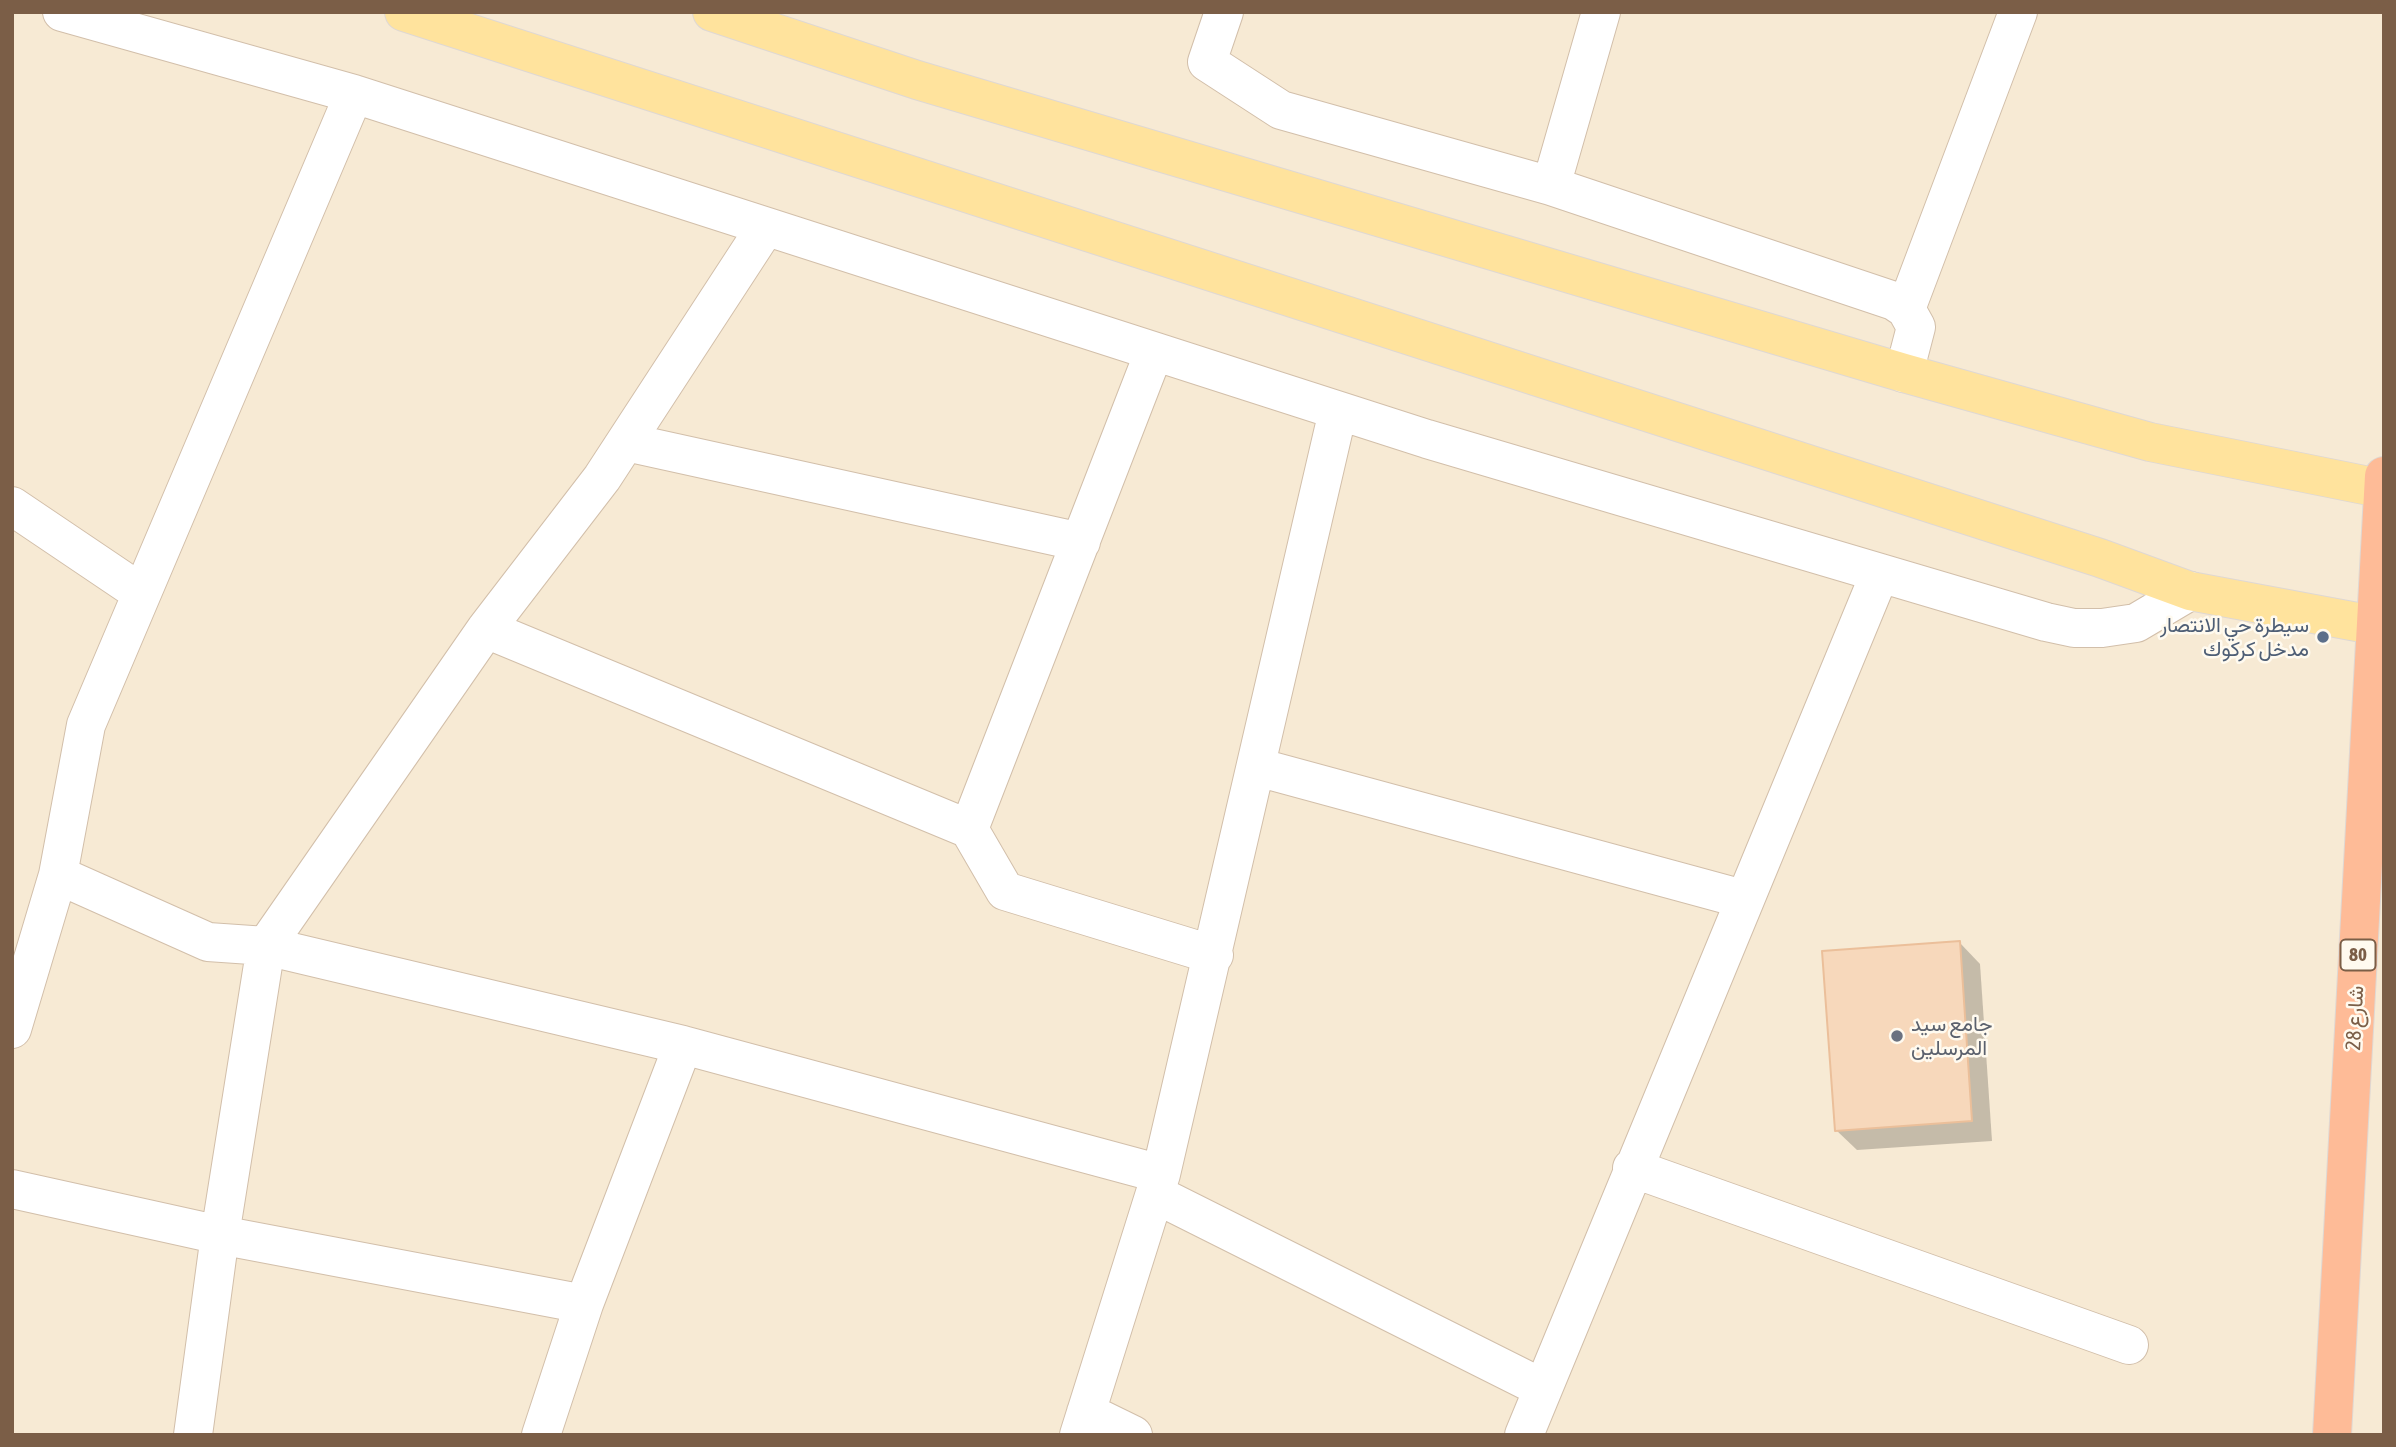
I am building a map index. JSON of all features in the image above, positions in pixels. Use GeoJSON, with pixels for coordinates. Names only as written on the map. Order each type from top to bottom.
{"type":"FeatureCollection","features":[{"type":"Feature","properties":{"kind":"highway","name":"شارع 28"},"geometry":{"type":"LineString","coordinates":[[2332,1435],[2380,627],[2384,476]]}},
{"type":"Feature","properties":{"kind":"main road"},"geometry":{"type":"LineString","coordinates":[[404,12],[2100,558],[2190,591],[2380,627]]}},
{"type":"Feature","properties":{"kind":"main road"},"geometry":{"type":"LineString","coordinates":[[712,12],[917,80],[1904,373],[2150,442],[2383,489]]}},
{"type":"Feature","properties":{"kind":"street"},"geometry":{"type":"LineString","coordinates":[[62,12],[354,94],[1338,411],[1880,573],[2074,628],[2102,628],[2136,623],[2190,591]]}},
{"type":"Feature","properties":{"kind":"street"},"geometry":{"type":"LineString","coordinates":[[1224,12],[1207,62],[1281,110],[1551,186],[1895,302],[1906,309],[1916,327],[1904,373]]}},
{"type":"Feature","properties":{"kind":"street"},"geometry":{"type":"LineString","coordinates":[[1551,186],[1601,12]]}},
{"type":"Feature","properties":{"kind":"street"},"geometry":{"type":"LineString","coordinates":[[1906,309],[2018,12]]}},
{"type":"Feature","properties":{"kind":"street"},"geometry":{"type":"LineString","coordinates":[[12,1029],[58,875],[86,725],[354,94]]}},
{"type":"Feature","properties":{"kind":"street"},"geometry":{"type":"LineString","coordinates":[[192,1435],[220,1235],[266,946],[486,629],[626,442],[765,228]]}},
{"type":"Feature","properties":{"kind":"street"},"geometry":{"type":"LineString","coordinates":[[969,829],[1154,352]]}},
{"type":"Feature","properties":{"kind":"street"},"geometry":{"type":"LineString","coordinates":[[1133,1435],[1083,1423],[1158,1184],[1214,955],[1338,411]]}},
{"type":"Feature","properties":{"kind":"street"},"geometry":{"type":"LineString","coordinates":[[626,442],[1081,542]]}},
{"type":"Feature","properties":{"kind":"street"},"geometry":{"type":"LineString","coordinates":[[12,506],[141,593]]}},
{"type":"Feature","properties":{"kind":"street"},"geometry":{"type":"LineString","coordinates":[[1524,1435],[1743,899],[1880,573]]}},
{"type":"Feature","properties":{"kind":"street"},"geometry":{"type":"LineString","coordinates":[[486,629],[969,829],[1005,891],[1214,955]]}},
{"type":"Feature","properties":{"kind":"street"},"geometry":{"type":"LineString","coordinates":[[1257,767],[1743,899]]}},
{"type":"Feature","properties":{"kind":"street"},"geometry":{"type":"LineString","coordinates":[[58,875],[208,942],[266,946],[683,1045],[1158,1184],[1542,1388]]}},
{"type":"Feature","properties":{"kind":"street"},"geometry":{"type":"LineString","coordinates":[[541,1435],[584,1304],[683,1045]]}},
{"type":"Feature","properties":{"kind":"street"},"geometry":{"type":"LineString","coordinates":[[1632,1168],[2129,1345]]}},
{"type":"Feature","properties":{"kind":"street"},"geometry":{"type":"LineString","coordinates":[[12,1189],[220,1235],[584,1304]]}},
{"type":"Feature","properties":{"kind":"shaded area"},"geometry":{"type":"Polygon","coordinates":[[[12,12],[2384,12],[2384,1435],[12,1435],[12,12]]]}},
{"type":"Feature","properties":{"kind":"building","name":"جامع سيد المرسلين"},"geometry":{"type":"Polygon","coordinates":[[[1960,941],[1972,1121],[1835,1131],[1822,951],[1960,941]]]}},
{"type":"Feature","properties":{"kind":"place","name":"سيطرة حي الانتصار مدخل كركوك"},"geometry":{"type":"Point","coordinates":[2323,637]}},
{"type":"Feature","properties":{"kind":"place","name":"جامع سيد المرسلين"},"geometry":{"type":"Point","coordinates":[1897,1036]}}]}
